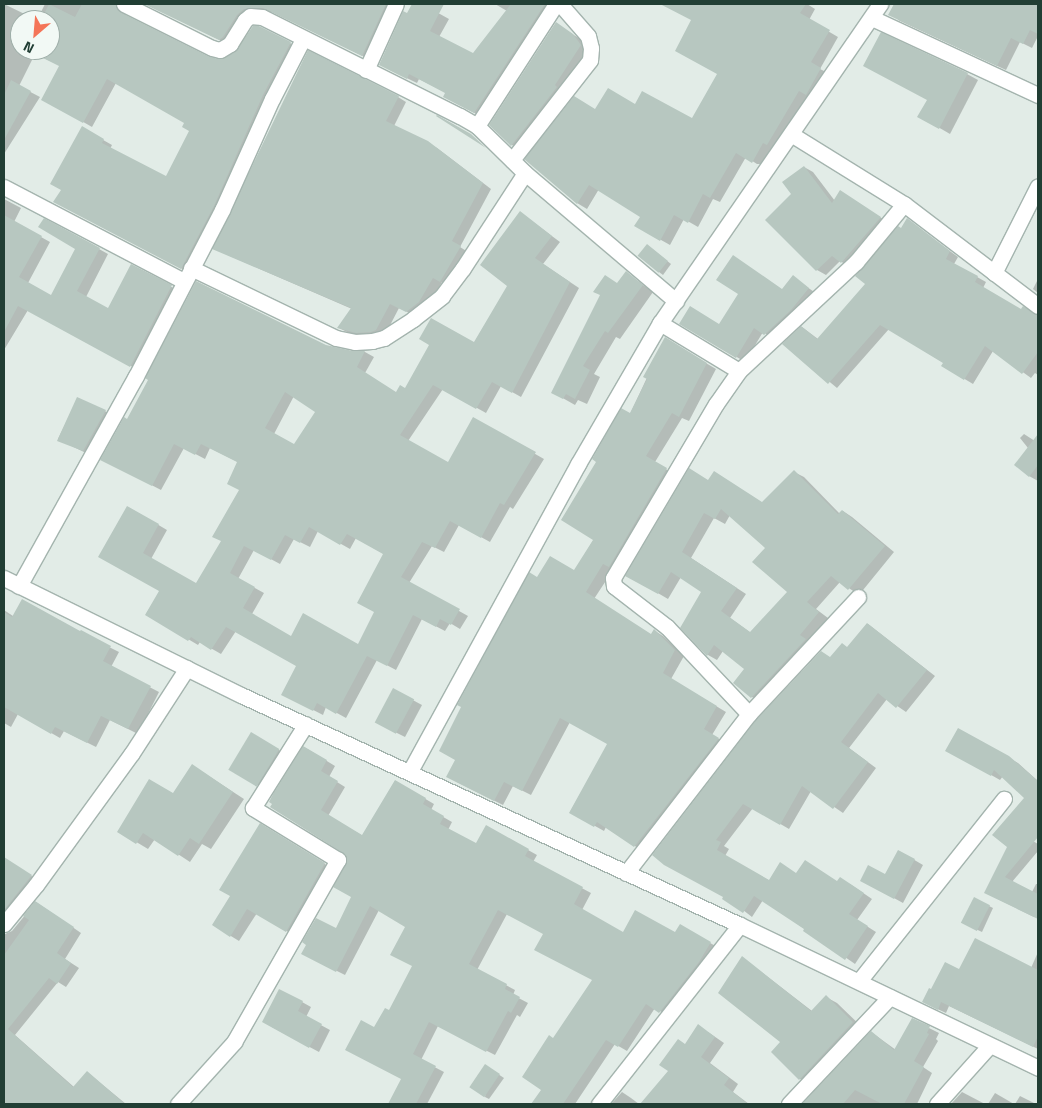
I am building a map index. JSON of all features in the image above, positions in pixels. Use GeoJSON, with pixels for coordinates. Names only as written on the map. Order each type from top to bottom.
{"type":"FeatureCollection","features":[{"type":"Feature","properties":{"kind":"street"},"geometry":{"type":"LineString","coordinates":[[124,4],[212,48],[220,50],[230,44],[245,20],[256,15],[460,116],[477,126],[524,173],[676,301]]}},
{"type":"Feature","properties":{"kind":"street"},"geometry":{"type":"LineString","coordinates":[[366,70],[396,4]]}},
{"type":"Feature","properties":{"kind":"street"},"geometry":{"type":"LineString","coordinates":[[477,126],[556,4]]}},
{"type":"Feature","properties":{"kind":"street"},"geometry":{"type":"LineString","coordinates":[[512,160],[590,60],[591,48],[588,36],[560,4]]}},
{"type":"Feature","properties":{"kind":"street"},"geometry":{"type":"LineString","coordinates":[[410,771],[578,464],[660,323],[880,4]]}},
{"type":"Feature","properties":{"kind":"street"},"geometry":{"type":"LineString","coordinates":[[872,18],[1038,95]]}},
{"type":"Feature","properties":{"kind":"street"},"geometry":{"type":"LineString","coordinates":[[19,586],[136,376],[222,210],[272,99],[303,39]]}},
{"type":"Feature","properties":{"kind":"street"},"geometry":{"type":"LineString","coordinates":[[791,134],[904,204],[1038,306]]}},
{"type":"Feature","properties":{"kind":"street"},"geometry":{"type":"LineString","coordinates":[[4,187],[188,275],[336,338],[355,342],[384,338],[413,319],[442,296],[463,268],[524,173]]}},
{"type":"Feature","properties":{"kind":"street"},"geometry":{"type":"LineString","coordinates":[[994,273],[1038,186]]}},
{"type":"Feature","properties":{"kind":"street"},"geometry":{"type":"LineString","coordinates":[[749,714],[667,628],[613,583],[618,569],[716,404],[739,371],[856,262],[904,204]]}},
{"type":"Feature","properties":{"kind":"street"},"geometry":{"type":"LineString","coordinates":[[660,323],[739,371]]}},
{"type":"Feature","properties":{"kind":"street"},"geometry":{"type":"LineString","coordinates":[[4,578],[186,668],[740,925],[1038,1068]]}},
{"type":"Feature","properties":{"kind":"street"},"geometry":{"type":"LineString","coordinates":[[626,873],[749,714],[858,597]]}},
{"type":"Feature","properties":{"kind":"street"},"geometry":{"type":"LineString","coordinates":[[4,924],[36,885],[132,754],[186,668]]}},
{"type":"Feature","properties":{"kind":"street"},"geometry":{"type":"LineString","coordinates":[[178,1104],[234,1042],[338,860],[253,808],[306,724]]}},
{"type":"Feature","properties":{"kind":"street"},"geometry":{"type":"LineString","coordinates":[[859,981],[1004,799]]}},
{"type":"Feature","properties":{"kind":"street"},"geometry":{"type":"LineString","coordinates":[[599,1104],[740,925]]}},
{"type":"Feature","properties":{"kind":"street"},"geometry":{"type":"LineString","coordinates":[[789,1104],[890,996]]}},
{"type":"Feature","properties":{"kind":"street"},"geometry":{"type":"LineString","coordinates":[[937,1104],[989,1046]]}},
{"type":"Feature","properties":{"kind":"building"},"geometry":{"type":"Polygon","coordinates":[[[49,4],[75,17],[82,4],[115,4],[120,12],[208,56],[218,59],[235,52],[253,26],[259,26],[291,42],[263,95],[214,206],[181,269],[53,202],[61,190],[50,184],[82,126],[104,139],[102,143],[166,176],[189,131],[182,127],[184,123],[107,79],[83,123],[41,100],[59,66],[47,60],[60,60],[60,10],[46,10],[49,4]]]}},
{"type":"Feature","properties":{"kind":"building"},"geometry":{"type":"Polygon","coordinates":[[[144,4],[386,4],[362,56],[263,8],[244,9],[237,15],[219,40],[144,4]]]}},
{"type":"Feature","properties":{"kind":"building"},"geometry":{"type":"Polygon","coordinates":[[[412,4],[444,4],[430,31],[473,53],[511,4],[545,4],[474,113],[443,97],[445,93],[409,74],[407,79],[379,65],[403,11],[407,13],[412,4]]]}},
{"type":"Feature","properties":{"kind":"building"},"geometry":{"type":"Polygon","coordinates":[[[660,4],[806,4],[800,13],[830,30],[811,62],[821,68],[806,95],[799,91],[767,145],[763,143],[752,163],[736,153],[710,198],[703,194],[688,223],[674,215],[660,241],[634,226],[640,217],[589,185],[577,204],[524,159],[574,96],[595,109],[608,88],[635,104],[642,91],[692,118],[717,74],[675,51],[691,20],[660,4]]]}},
{"type":"Feature","properties":{"kind":"building"},"geometry":{"type":"Polygon","coordinates":[[[894,4],[1038,4],[1038,34],[1030,30],[1023,44],[1011,38],[997,66],[888,15],[894,4]]]}},
{"type":"Feature","properties":{"kind":"building"},"geometry":{"type":"Polygon","coordinates":[[[556,22],[573,34],[581,45],[555,85],[557,87],[511,146],[489,125],[556,22]]]}},
{"type":"Feature","properties":{"kind":"building"},"geometry":{"type":"Polygon","coordinates":[[[881,32],[968,73],[939,129],[917,117],[927,100],[863,66],[881,32]]]}},
{"type":"Feature","properties":{"kind":"building"},"geometry":{"type":"Polygon","coordinates":[[[308,50],[399,96],[386,121],[428,141],[483,183],[452,241],[461,246],[440,282],[433,278],[419,302],[406,312],[390,304],[376,330],[371,332],[356,333],[337,328],[351,308],[212,249],[308,50]]]}},
{"type":"Feature","properties":{"kind":"building"},"geometry":{"type":"Polygon","coordinates":[[[11,80],[31,91],[4,140],[4,95],[11,80]]]}},
{"type":"Feature","properties":{"kind":"building"},"geometry":{"type":"Polygon","coordinates":[[[436,116],[471,134],[486,148],[436,116]]]}},
{"type":"Feature","properties":{"kind":"building"},"geometry":{"type":"Polygon","coordinates":[[[804,166],[832,203],[840,190],[881,217],[841,263],[832,256],[816,271],[765,220],[791,194],[782,182],[804,166]]]}},
{"type":"Feature","properties":{"kind":"building"},"geometry":{"type":"Polygon","coordinates":[[[520,211],[552,236],[535,258],[570,282],[512,393],[492,382],[476,409],[433,385],[400,435],[448,462],[473,417],[536,452],[504,505],[500,503],[481,538],[450,521],[435,548],[422,542],[401,577],[460,609],[451,625],[440,619],[436,627],[413,615],[387,666],[367,656],[336,714],[317,703],[313,711],[281,695],[296,666],[226,627],[211,650],[191,637],[188,641],[145,615],[159,591],[98,557],[127,506],[159,524],[143,553],[196,583],[221,541],[212,537],[239,490],[227,484],[237,462],[201,444],[195,455],[174,444],[152,486],[100,460],[124,417],[127,419],[148,380],[145,378],[196,281],[326,345],[353,351],[365,351],[357,367],[396,392],[400,385],[405,388],[429,345],[419,339],[431,318],[474,342],[507,286],[480,265],[520,211]],[[285,392],[265,428],[294,444],[315,412],[285,392]],[[309,527],[300,543],[285,535],[271,560],[244,546],[230,573],[255,587],[243,608],[291,636],[303,613],[358,644],[374,612],[357,603],[383,554],[347,534],[340,545],[309,527]]]}},
{"type":"Feature","properties":{"kind":"building"},"geometry":{"type":"Polygon","coordinates":[[[4,215],[42,236],[19,277],[51,295],[75,249],[38,227],[44,218],[100,248],[77,291],[108,308],[131,264],[172,285],[130,367],[18,306],[4,332],[4,215]]]}},
{"type":"Feature","properties":{"kind":"building"},"geometry":{"type":"Polygon","coordinates":[[[907,218],[950,251],[946,259],[978,276],[975,282],[1021,309],[1023,306],[1038,315],[1038,352],[1022,374],[985,346],[964,380],[941,366],[943,363],[880,325],[828,384],[782,344],[801,326],[817,339],[865,284],[855,276],[898,226],[901,228],[907,218]]]}},
{"type":"Feature","properties":{"kind":"building"},"geometry":{"type":"Polygon","coordinates":[[[647,244],[668,261],[659,273],[638,256],[647,244]]]}},
{"type":"Feature","properties":{"kind":"building"},"geometry":{"type":"Polygon","coordinates":[[[733,255],[782,289],[793,275],[809,288],[791,310],[764,335],[754,328],[736,358],[679,324],[690,306],[719,324],[738,294],[716,280],[733,255]]]}},
{"type":"Feature","properties":{"kind":"building"},"geometry":{"type":"Polygon","coordinates":[[[626,271],[643,285],[608,333],[605,331],[583,366],[590,370],[575,399],[566,394],[563,399],[551,393],[600,295],[593,292],[605,275],[617,283],[626,271]]]}},
{"type":"Feature","properties":{"kind":"building"},"geometry":{"type":"Polygon","coordinates":[[[665,337],[707,363],[679,417],[672,413],[646,456],[667,468],[609,567],[603,564],[586,592],[651,634],[654,629],[675,650],[663,673],[717,706],[704,729],[719,738],[634,847],[597,822],[594,827],[569,813],[607,744],[560,718],[522,791],[504,782],[494,801],[446,777],[455,760],[439,751],[461,707],[457,705],[529,572],[537,577],[550,556],[574,570],[593,540],[561,520],[596,462],[592,459],[621,408],[630,413],[647,379],[643,377],[665,337]]]}},
{"type":"Feature","properties":{"kind":"building"},"geometry":{"type":"Polygon","coordinates":[[[77,397],[106,410],[83,451],[57,441],[77,397]]]}},
{"type":"Feature","properties":{"kind":"building"},"geometry":{"type":"Polygon","coordinates":[[[1038,434],[1038,465],[1029,477],[1014,465],[1038,434]]]}},
{"type":"Feature","properties":{"kind":"building"},"geometry":{"type":"Polygon","coordinates":[[[689,468],[708,480],[714,471],[762,502],[794,470],[838,514],[842,510],[885,546],[848,590],[831,576],[807,602],[819,612],[800,635],[806,639],[751,698],[733,683],[744,669],[714,645],[707,656],[680,628],[701,592],[671,572],[658,594],[625,576],[689,468]],[[721,509],[715,519],[704,513],[682,552],[737,588],[721,611],[750,632],[787,592],[752,562],[765,548],[721,509]]]}},
{"type":"Feature","properties":{"kind":"building"},"geometry":{"type":"Polygon","coordinates":[[[22,599],[111,646],[103,661],[151,686],[128,729],[101,716],[87,743],[55,727],[51,734],[4,707],[4,612],[12,617],[22,599]]]}},
{"type":"Feature","properties":{"kind":"building"},"geometry":{"type":"Polygon","coordinates":[[[867,623],[927,670],[896,708],[878,693],[841,742],[868,762],[833,809],[802,786],[780,825],[743,804],[716,840],[721,842],[717,850],[769,880],[780,862],[796,873],[805,860],[837,881],[840,877],[864,893],[849,914],[868,926],[845,960],[803,931],[804,929],[754,896],[743,913],[722,899],[723,897],[664,865],[652,855],[756,720],[821,651],[830,657],[842,643],[847,647],[867,623]]]}},
{"type":"Feature","properties":{"kind":"building"},"geometry":{"type":"Polygon","coordinates":[[[393,688],[414,699],[396,734],[375,722],[393,688]]]}},
{"type":"Feature","properties":{"kind":"building"},"geometry":{"type":"Polygon","coordinates":[[[958,728],[1009,756],[1038,781],[1038,837],[1005,877],[1038,894],[1038,919],[984,893],[1007,847],[992,835],[1024,798],[994,770],[991,776],[945,751],[958,728]]]}},
{"type":"Feature","properties":{"kind":"building"},"geometry":{"type":"Polygon","coordinates":[[[251,732],[279,749],[257,787],[228,770],[251,732]]]}},
{"type":"Feature","properties":{"kind":"building"},"geometry":{"type":"Polygon","coordinates":[[[303,746],[327,760],[321,771],[338,781],[321,810],[362,835],[395,780],[426,798],[423,804],[444,816],[440,824],[476,843],[486,825],[529,849],[525,856],[583,887],[574,904],[623,932],[635,910],[675,932],[680,924],[711,942],[699,962],[659,1013],[646,1004],[618,1047],[606,1040],[563,1104],[531,1104],[541,1090],[522,1077],[549,1035],[553,1038],[592,980],[534,950],[543,934],[498,910],[469,964],[507,984],[505,989],[520,997],[511,1013],[508,1011],[486,1052],[429,1022],[413,1054],[436,1066],[416,1104],[388,1104],[401,1079],[345,1050],[361,1020],[374,1027],[385,1008],[389,1010],[412,966],[390,955],[405,927],[370,906],[336,972],[301,954],[306,945],[302,942],[316,918],[336,928],[351,897],[333,887],[346,864],[346,855],[270,807],[272,804],[269,802],[273,794],[303,746]]]}},
{"type":"Feature","properties":{"kind":"building"},"geometry":{"type":"Polygon","coordinates":[[[192,764],[233,792],[199,844],[190,838],[178,856],[143,833],[136,844],[117,832],[149,779],[173,793],[192,764]]]}},
{"type":"Feature","properties":{"kind":"building"},"geometry":{"type":"Polygon","coordinates":[[[260,823],[325,863],[286,932],[247,909],[230,937],[212,925],[230,896],[219,890],[260,823]]]}},
{"type":"Feature","properties":{"kind":"building"},"geometry":{"type":"Polygon","coordinates":[[[898,850],[915,859],[894,899],[860,881],[868,865],[885,874],[898,850]]]}},
{"type":"Feature","properties":{"kind":"building"},"geometry":{"type":"Polygon","coordinates":[[[4,857],[32,875],[4,910],[4,857]]]}},
{"type":"Feature","properties":{"kind":"building"},"geometry":{"type":"Polygon","coordinates":[[[974,897],[990,905],[977,931],[961,923],[974,897]]]}},
{"type":"Feature","properties":{"kind":"building"},"geometry":{"type":"Polygon","coordinates":[[[35,901],[74,927],[57,953],[71,963],[57,984],[49,978],[8,1029],[73,1087],[87,1071],[125,1104],[4,1104],[4,955],[29,920],[23,916],[35,901]]]}},
{"type":"Feature","properties":{"kind":"building"},"geometry":{"type":"Polygon","coordinates":[[[975,938],[1038,970],[1038,1036],[1033,1047],[941,1002],[938,1010],[922,1002],[945,962],[959,969],[975,938]]]}},
{"type":"Feature","properties":{"kind":"building"},"geometry":{"type":"Polygon","coordinates":[[[742,956],[811,1011],[826,995],[853,1022],[799,1080],[771,1052],[780,1042],[718,993],[742,956]]]}},
{"type":"Feature","properties":{"kind":"building"},"geometry":{"type":"Polygon","coordinates":[[[279,989],[303,1001],[298,1011],[322,1024],[309,1048],[262,1022],[279,989]]]}},
{"type":"Feature","properties":{"kind":"building"},"geometry":{"type":"Polygon","coordinates":[[[912,1018],[930,1026],[927,1033],[929,1034],[914,1061],[924,1067],[904,1104],[882,1104],[855,1090],[843,1104],[802,1104],[871,1031],[894,1050],[912,1018]]]}},
{"type":"Feature","properties":{"kind":"building"},"geometry":{"type":"Polygon","coordinates":[[[698,1024],[715,1037],[701,1057],[729,1078],[724,1085],[748,1104],[640,1104],[668,1071],[659,1065],[678,1039],[685,1044],[698,1024]]]}},
{"type":"Feature","properties":{"kind":"building"},"geometry":{"type":"Polygon","coordinates":[[[485,1064],[500,1074],[484,1097],[469,1087],[485,1064]]]}}]}
